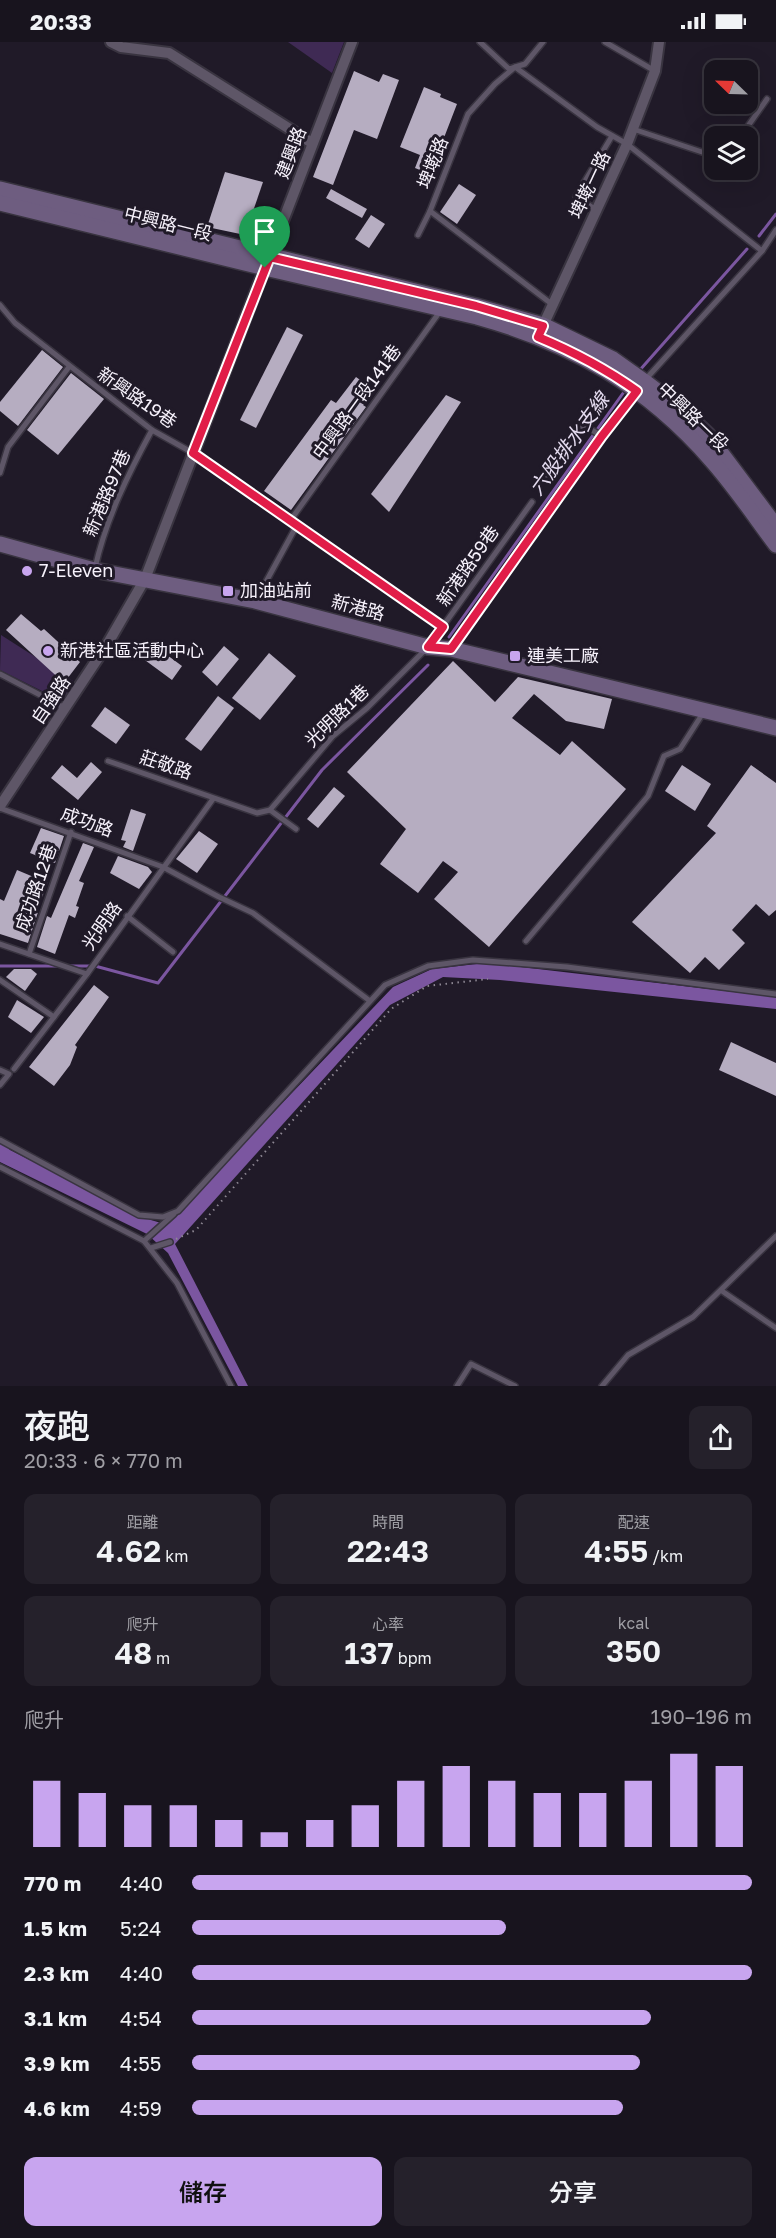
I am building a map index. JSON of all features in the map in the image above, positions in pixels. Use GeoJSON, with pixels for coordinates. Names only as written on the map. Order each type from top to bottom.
{"type":"FeatureCollection","features":[{"type":"Feature","properties":{"kind":"main road","name":"中興路一段"},"geometry":{"type":"LineString","coordinates":[[1,198],[444,304],[509,314],[541,331],[613,359],[713,462],[776,545]]}},
{"type":"Feature","properties":{"kind":"main road","name":"中興路一段"},"geometry":{"type":"LineString","coordinates":[[641,386],[677,406],[707,434],[776,526]]}},
{"type":"Feature","properties":{"kind":"main road","name":"新港路"},"geometry":{"type":"LineString","coordinates":[[0,544],[94,570],[255,601],[428,647],[451,649],[776,728]]}},
{"type":"Feature","properties":{"kind":"street"},"geometry":{"type":"LineString","coordinates":[[111,42],[121,46],[169,53],[312,143]]}},
{"type":"Feature","properties":{"kind":"street","name":"建興路"},"geometry":{"type":"LineString","coordinates":[[145,579],[352,42]]}},
{"type":"Feature","properties":{"kind":"street","name":"埤墘一路"},"geometry":{"type":"LineString","coordinates":[[541,331],[627,144],[655,71],[659,42]]}},
{"type":"Feature","properties":{"kind":"street","name":"自強路"},"geometry":{"type":"LineString","coordinates":[[2,801],[108,643],[145,579]]}},
{"type":"Feature","properties":{"kind":"lane"},"geometry":{"type":"LineString","coordinates":[[480,42],[509,69],[515,67],[612,136],[627,144],[762,251]]}},
{"type":"Feature","properties":{"kind":"lane","name":"埤墘路"},"geometry":{"type":"LineString","coordinates":[[543,42],[525,64],[515,67],[495,84],[468,114],[430,211],[553,304]]}},
{"type":"Feature","properties":{"kind":"lane"},"geometry":{"type":"LineString","coordinates":[[605,42],[655,71]]}},
{"type":"Feature","properties":{"kind":"lane"},"geometry":{"type":"LineString","coordinates":[[748,126],[767,99]]}},
{"type":"Feature","properties":{"kind":"lane"},"geometry":{"type":"LineString","coordinates":[[633,129],[704,153]]}},
{"type":"Feature","properties":{"kind":"lane"},"geometry":{"type":"LineString","coordinates":[[596,210],[576,196],[612,136]]}},
{"type":"Feature","properties":{"kind":"lane"},"geometry":{"type":"LineString","coordinates":[[418,235],[430,211]]}},
{"type":"Feature","properties":{"kind":"lane"},"geometry":{"type":"LineString","coordinates":[[451,649],[602,436],[641,386],[762,251],[776,230]]}},
{"type":"Feature","properties":{"kind":"lane","name":"中興路一段141巷"},"geometry":{"type":"LineString","coordinates":[[290,521],[444,304]]}},
{"type":"Feature","properties":{"kind":"lane","name":"新興路19巷"},"geometry":{"type":"LineString","coordinates":[[0,305],[15,323],[152,430],[193,453],[443,627]]}},
{"type":"Feature","properties":{"kind":"lane"},"geometry":{"type":"LineString","coordinates":[[0,473],[8,447],[69,367]]}},
{"type":"Feature","properties":{"kind":"lane"},"geometry":{"type":"LineString","coordinates":[[545,478],[584,425],[602,436]]}},
{"type":"Feature","properties":{"kind":"lane","name":"新港路97巷"},"geometry":{"type":"LineString","coordinates":[[94,570],[101,538],[131,469],[152,430]]}},
{"type":"Feature","properties":{"kind":"lane","name":"新港路59巷"},"geometry":{"type":"LineString","coordinates":[[428,647],[531,502]]}},
{"type":"Feature","properties":{"kind":"lane"},"geometry":{"type":"LineString","coordinates":[[255,601],[297,525]]}},
{"type":"Feature","properties":{"kind":"lane","name":"光明路1巷"},"geometry":{"type":"LineString","coordinates":[[270,810],[333,736],[367,708],[428,647]]}},
{"type":"Feature","properties":{"kind":"lane"},"geometry":{"type":"LineString","coordinates":[[0,674],[65,708]]}},
{"type":"Feature","properties":{"kind":"lane"},"geometry":{"type":"LineString","coordinates":[[526,941],[648,796],[664,756],[680,749],[704,711]]}},
{"type":"Feature","properties":{"kind":"lane","name":"莊敬路"},"geometry":{"type":"LineString","coordinates":[[108,761],[194,790],[213,799]]}},
{"type":"Feature","properties":{"kind":"lane"},"geometry":{"type":"LineString","coordinates":[[213,799],[257,813],[270,810],[296,829]]}},
{"type":"Feature","properties":{"kind":"lane","name":"光明路"},"geometry":{"type":"LineString","coordinates":[[14,1069],[88,972],[213,799]]}},
{"type":"Feature","properties":{"kind":"lane","name":"成功路"},"geometry":{"type":"LineString","coordinates":[[2,801],[71,832],[163,867],[253,913],[370,1002]]}},
{"type":"Feature","properties":{"kind":"lane","name":"成功路12巷"},"geometry":{"type":"LineString","coordinates":[[29,954],[71,832]]}},
{"type":"Feature","properties":{"kind":"lane"},"geometry":{"type":"LineString","coordinates":[[128,916],[173,952]]}},
{"type":"Feature","properties":{"kind":"lane"},"geometry":{"type":"LineString","coordinates":[[0,944],[88,972]]}},
{"type":"Feature","properties":{"kind":"lane"},"geometry":{"type":"LineString","coordinates":[[144,1241],[178,1211],[385,985],[428,966],[473,960],[567,967],[776,994]]}},
{"type":"Feature","properties":{"kind":"lane"},"geometry":{"type":"LineString","coordinates":[[0,980],[54,1017]]}},
{"type":"Feature","properties":{"kind":"lane"},"geometry":{"type":"LineString","coordinates":[[0,1070],[9,1074],[0,1085]]}},
{"type":"Feature","properties":{"kind":"lane"},"geometry":{"type":"LineString","coordinates":[[0,1140],[139,1215],[163,1217],[178,1211]]}},
{"type":"Feature","properties":{"kind":"lane"},"geometry":{"type":"LineString","coordinates":[[0,1167],[144,1241],[177,1283],[231,1386]]}},
{"type":"Feature","properties":{"kind":"lane"},"geometry":{"type":"LineString","coordinates":[[602,1386],[628,1355],[693,1317],[776,1236]]}},
{"type":"Feature","properties":{"kind":"lane"},"geometry":{"type":"LineString","coordinates":[[151,1248],[170,1242]]}},
{"type":"Feature","properties":{"kind":"lane"},"geometry":{"type":"LineString","coordinates":[[770,1242],[776,1246]]}},
{"type":"Feature","properties":{"kind":"lane"},"geometry":{"type":"LineString","coordinates":[[722,1291],[776,1328]]}},
{"type":"Feature","properties":{"kind":"lane"},"geometry":{"type":"LineString","coordinates":[[457,1386],[471,1364],[515,1386]]}},
{"type":"Feature","properties":{"kind":"path"},"geometry":{"type":"LineString","coordinates":[[170,1242],[196,1230],[391,1008],[427,986],[488,979]]}},
{"type":"Feature","properties":{"kind":"shaded area"},"geometry":{"type":"Polygon","coordinates":[[[288,42],[344,42],[332,73],[288,42]]]}},
{"type":"Feature","properties":{"kind":"shaded area"},"geometry":{"type":"Polygon","coordinates":[[[1,635],[73,681],[64,702],[0,670],[1,635]]]}},
{"type":"Feature","properties":{"kind":"shaded area"},"geometry":{"type":"Polygon","coordinates":[[[486,963],[776,997],[776,1009],[500,980],[443,977],[390,1005],[175,1244],[248,1386],[238,1386],[168,1253],[147,1234],[0,1162],[0,1145],[161,1223],[188,1202],[393,987],[432,969],[486,963]]]}},
{"type":"Feature","properties":{"kind":"building"},"geometry":{"type":"Polygon","coordinates":[[[354,71],[379,82],[383,74],[399,80],[377,139],[354,130],[333,185],[313,177],[354,71]]]}},
{"type":"Feature","properties":{"kind":"building"},"geometry":{"type":"Polygon","coordinates":[[[424,87],[457,104],[430,174],[415,168],[420,155],[400,147],[424,87]]]}},
{"type":"Feature","properties":{"kind":"building"},"geometry":{"type":"Polygon","coordinates":[[[225,172],[263,182],[245,235],[207,227],[225,172]]]}},
{"type":"Feature","properties":{"kind":"building"},"geometry":{"type":"Polygon","coordinates":[[[459,184],[476,195],[457,224],[440,212],[459,184]]]}},
{"type":"Feature","properties":{"kind":"building"},"geometry":{"type":"Polygon","coordinates":[[[331,189],[367,209],[362,218],[326,198],[331,189]]]}},
{"type":"Feature","properties":{"kind":"building"},"geometry":{"type":"Polygon","coordinates":[[[371,215],[385,224],[369,248],[355,239],[371,215]]]}},
{"type":"Feature","properties":{"kind":"building"},"geometry":{"type":"Polygon","coordinates":[[[287,327],[303,335],[256,428],[240,420],[287,327]]]}},
{"type":"Feature","properties":{"kind":"building"},"geometry":{"type":"Polygon","coordinates":[[[42,350],[63,367],[18,426],[0,411],[0,402],[42,350]]]}},
{"type":"Feature","properties":{"kind":"building"},"geometry":{"type":"Polygon","coordinates":[[[71,373],[104,399],[58,455],[27,430],[71,373]]]}},
{"type":"Feature","properties":{"kind":"building"},"geometry":{"type":"Polygon","coordinates":[[[356,377],[374,390],[363,405],[366,407],[291,510],[264,491],[331,400],[336,403],[356,377]]]}},
{"type":"Feature","properties":{"kind":"building"},"geometry":{"type":"Polygon","coordinates":[[[446,395],[461,402],[389,512],[371,494],[446,395]]]}},
{"type":"Feature","properties":{"kind":"building","name":"新港社區活動中心"},"geometry":{"type":"Polygon","coordinates":[[[21,614],[41,631],[44,629],[80,662],[64,683],[6,630],[21,614]]]}},
{"type":"Feature","properties":{"kind":"building"},"geometry":{"type":"Polygon","coordinates":[[[148,641],[182,666],[172,680],[138,655],[148,641]]]}},
{"type":"Feature","properties":{"kind":"building"},"geometry":{"type":"Polygon","coordinates":[[[224,646],[239,659],[217,686],[202,672],[224,646]]]}},
{"type":"Feature","properties":{"kind":"building"},"geometry":{"type":"Polygon","coordinates":[[[269,653],[296,676],[260,720],[232,698],[269,653]]]}},
{"type":"Feature","properties":{"kind":"building"},"geometry":{"type":"Polygon","coordinates":[[[453,661],[495,702],[518,677],[612,699],[604,729],[566,721],[534,694],[512,718],[560,755],[572,741],[626,789],[489,947],[434,899],[458,872],[443,861],[418,893],[380,864],[406,829],[347,772],[453,661]]]}},
{"type":"Feature","properties":{"kind":"building"},"geometry":{"type":"Polygon","coordinates":[[[218,696],[234,708],[201,751],[185,739],[218,696]]]}},
{"type":"Feature","properties":{"kind":"building"},"geometry":{"type":"Polygon","coordinates":[[[105,707],[130,725],[116,744],[91,726],[105,707]]]}},
{"type":"Feature","properties":{"kind":"building"},"geometry":{"type":"Polygon","coordinates":[[[91,762],[102,772],[78,800],[51,778],[62,765],[77,778],[91,762]]]}},
{"type":"Feature","properties":{"kind":"building"},"geometry":{"type":"Polygon","coordinates":[[[682,765],[711,784],[695,811],[665,791],[682,765]]]}},
{"type":"Feature","properties":{"kind":"building"},"geometry":{"type":"Polygon","coordinates":[[[751,765],[776,783],[776,910],[769,916],[756,904],[732,930],[745,943],[719,970],[705,957],[690,973],[632,922],[716,833],[707,826],[751,765]]]}},
{"type":"Feature","properties":{"kind":"building"},"geometry":{"type":"Polygon","coordinates":[[[334,787],[345,796],[318,828],[307,819],[334,787]]]}},
{"type":"Feature","properties":{"kind":"building"},"geometry":{"type":"Polygon","coordinates":[[[131,809],[146,814],[133,851],[123,847],[126,841],[121,840],[131,809]]]}},
{"type":"Feature","properties":{"kind":"building"},"geometry":{"type":"Polygon","coordinates":[[[41,828],[64,836],[55,863],[30,853],[41,828]]]}},
{"type":"Feature","properties":{"kind":"building"},"geometry":{"type":"Polygon","coordinates":[[[199,831],[218,844],[197,873],[176,859],[199,831]]]}},
{"type":"Feature","properties":{"kind":"building"},"geometry":{"type":"Polygon","coordinates":[[[83,843],[94,847],[79,881],[84,883],[76,906],[79,907],[75,918],[69,915],[55,954],[37,947],[47,916],[51,918],[83,843]]]}},
{"type":"Feature","properties":{"kind":"building"},"geometry":{"type":"Polygon","coordinates":[[[118,856],[148,867],[152,872],[139,889],[110,873],[118,856]]]}},
{"type":"Feature","properties":{"kind":"building"},"geometry":{"type":"Polygon","coordinates":[[[17,870],[48,883],[36,911],[38,912],[28,943],[0,934],[0,899],[4,901],[17,870]]]}},
{"type":"Feature","properties":{"kind":"building"},"geometry":{"type":"Polygon","coordinates":[[[14,969],[31,969],[37,974],[25,991],[6,977],[14,969]]]}},
{"type":"Feature","properties":{"kind":"building"},"geometry":{"type":"Polygon","coordinates":[[[94,985],[109,997],[75,1045],[77,1047],[70,1065],[54,1086],[29,1067],[94,985]]]}},
{"type":"Feature","properties":{"kind":"building"},"geometry":{"type":"Polygon","coordinates":[[[17,1000],[44,1017],[31,1033],[8,1017],[17,1000]]]}},
{"type":"Feature","properties":{"kind":"building"},"geometry":{"type":"Polygon","coordinates":[[[731,1042],[776,1063],[776,1096],[719,1070],[731,1042]]]}},
{"type":"Feature","properties":{"kind":"waterway","name":"六股排水支線"},"geometry":{"type":"LineString","coordinates":[[759,236],[776,214]]}},
{"type":"Feature","properties":{"kind":"waterway","name":"六股排水支線"},"geometry":{"type":"LineString","coordinates":[[639,371],[747,249]]}},
{"type":"Feature","properties":{"kind":"waterway","name":"六股排水支線"},"geometry":{"type":"LineString","coordinates":[[449,637],[626,389]]}},
{"type":"Feature","properties":{"kind":"waterway"},"geometry":{"type":"LineString","coordinates":[[69,966],[95,966],[158,983],[322,770],[428,665]]}},
{"type":"Feature","properties":{"kind":"waterway"},"geometry":{"type":"LineString","coordinates":[[0,966],[57,966]]}},
{"type":"Feature","properties":{"kind":"waterway"},"geometry":{"type":"LineString","coordinates":[[0,1145],[8,1149]]}},
{"type":"Feature","properties":{"kind":"place","name":"7-Eleven"},"geometry":{"type":"Point","coordinates":[27,571]}},
{"type":"Feature","properties":{"kind":"place","name":"加油站前"},"geometry":{"type":"Point","coordinates":[228,591]}},
{"type":"Feature","properties":{"kind":"place","name":"新港社區活動中心"},"geometry":{"type":"Point","coordinates":[48,651]}},
{"type":"Feature","properties":{"kind":"place","name":"連美工廠"},"geometry":{"type":"Point","coordinates":[515,656]}},
{"type":"Feature","properties":{"kind":"route"},"geometry":{"type":"LineString","coordinates":[[270,257],[509,314],[543,326],[538,337],[575,352],[609,371],[637,391],[602,436],[451,649],[428,647],[443,627],[193,453],[265,268],[270,257]]}}]}
